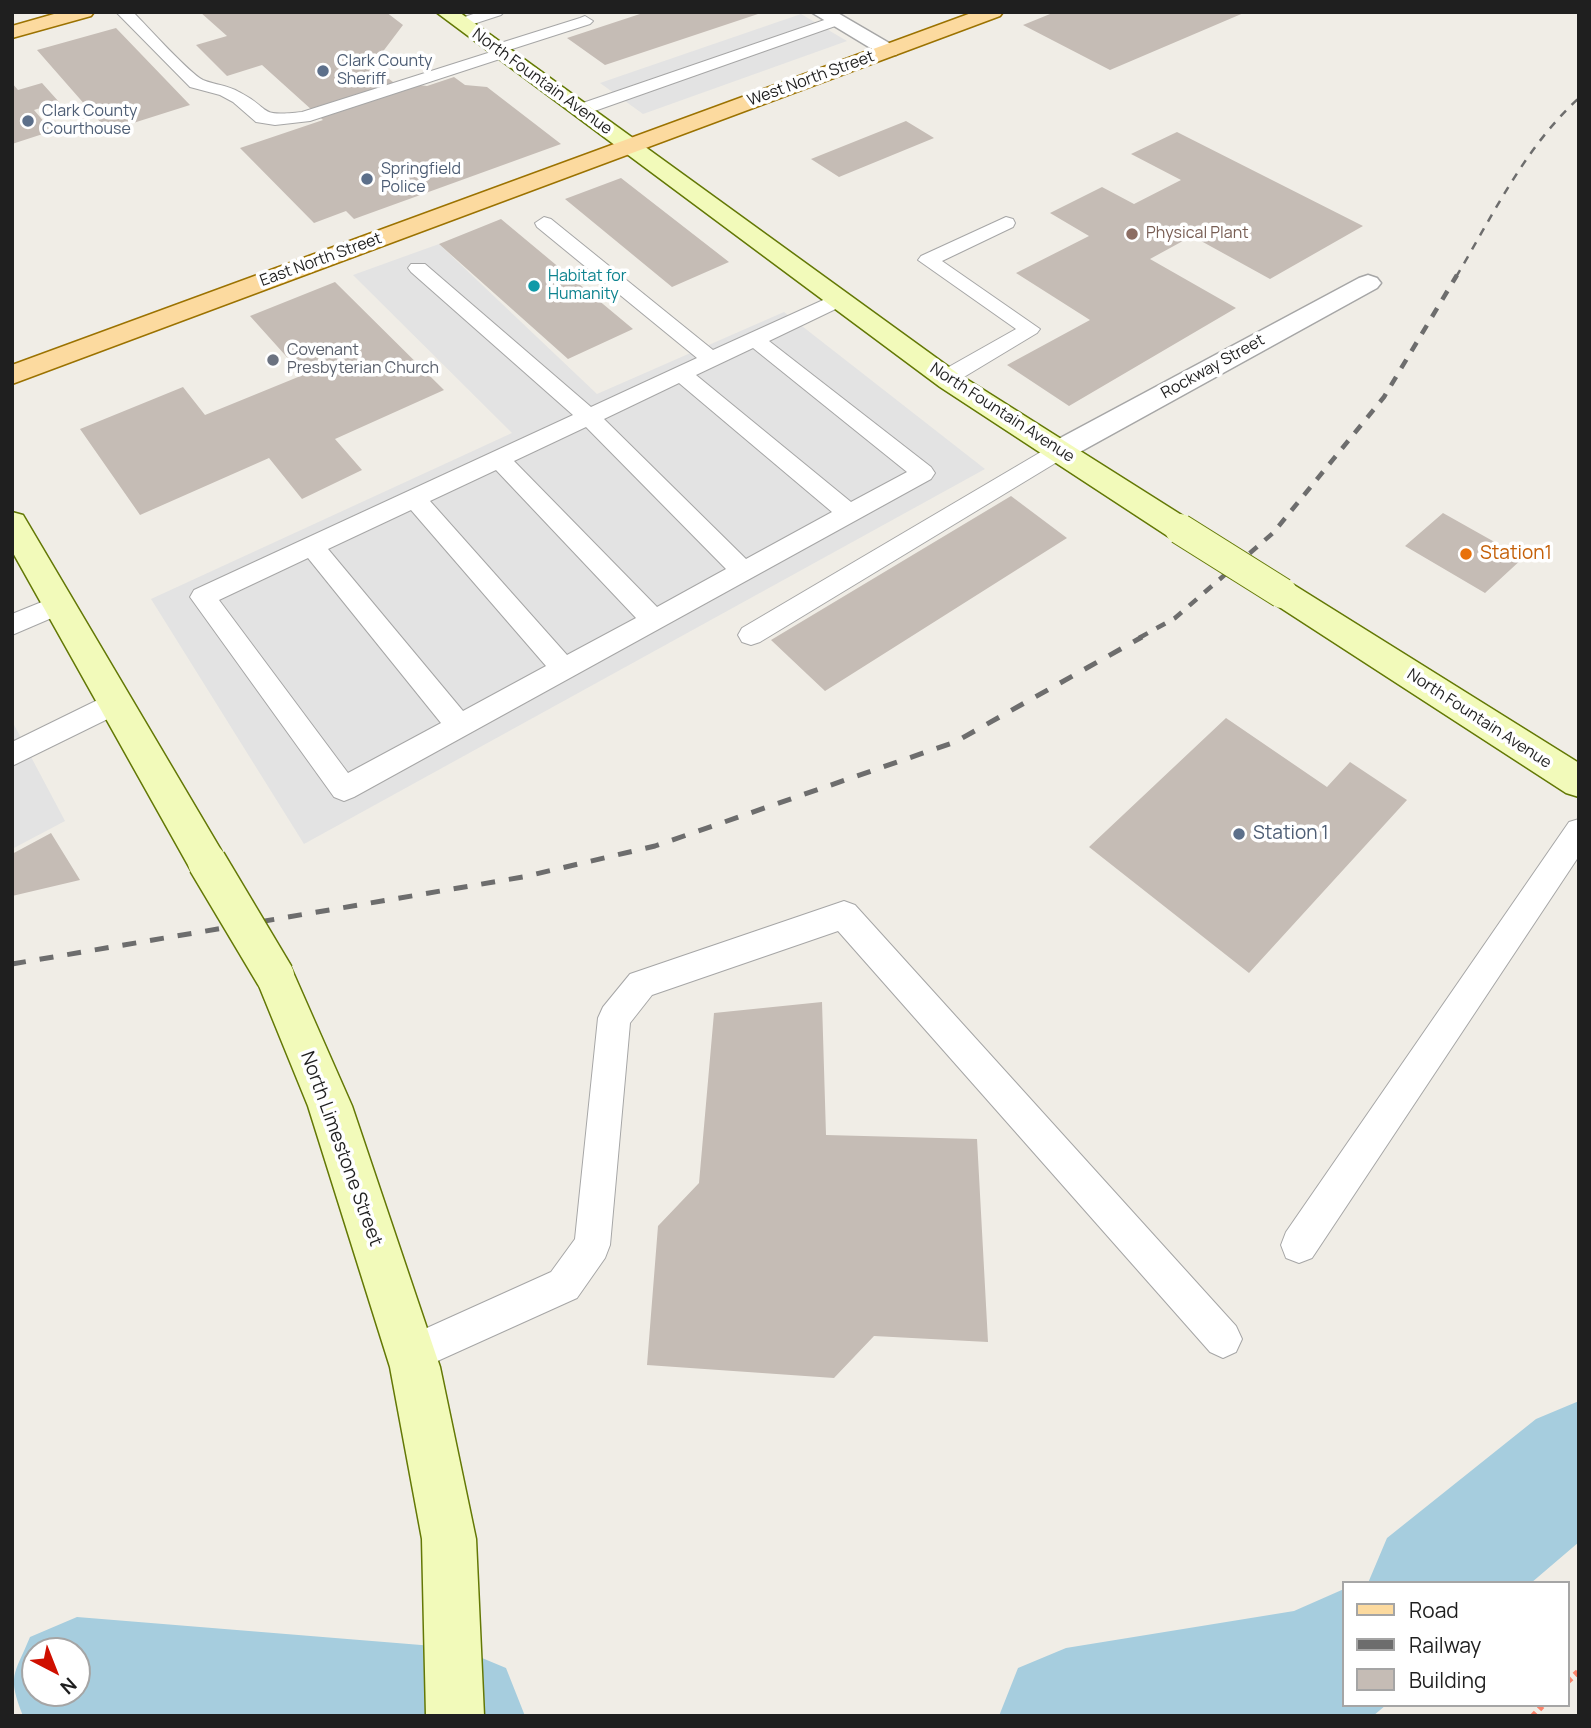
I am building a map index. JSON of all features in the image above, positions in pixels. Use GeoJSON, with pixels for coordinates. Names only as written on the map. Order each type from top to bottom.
{"type":"FeatureCollection","features":[{"type":"Feature","properties":{"kind":"main road"},"geometry":{"type":"LineString","coordinates":[[12,32],[84,12]]}},
{"type":"Feature","properties":{"kind":"main road","name":"West North Street"},"geometry":{"type":"LineString","coordinates":[[630,146],[993,12]]}},
{"type":"Feature","properties":{"kind":"main road","name":"East North Street"},"geometry":{"type":"LineString","coordinates":[[12,375],[630,146]]}},
{"type":"Feature","properties":{"kind":"street"},"geometry":{"type":"LineString","coordinates":[[828,17],[888,51]]}},
{"type":"Feature","properties":{"kind":"street","name":"North Fountain Avenue"},"geometry":{"type":"LineString","coordinates":[[454,18],[946,377],[1579,782]]}},
{"type":"Feature","properties":{"kind":"street","name":"Rockway Street"},"geometry":{"type":"LineString","coordinates":[[1059,450],[1368,283]]}},
{"type":"Feature","properties":{"kind":"street","name":"North Limestone Street"},"geometry":{"type":"LineString","coordinates":[[12,523],[275,976],[330,1106],[413,1361],[449,1539],[455,1716]]}},
{"type":"Feature","properties":{"kind":"lane"},"geometry":{"type":"LineString","coordinates":[[124,12],[196,83],[226,91],[239,98],[262,118],[275,120],[304,117],[585,21]]}},
{"type":"Feature","properties":{"kind":"lane"},"geometry":{"type":"LineString","coordinates":[[454,18],[496,12]]}},
{"type":"Feature","properties":{"kind":"lane"},"geometry":{"type":"LineString","coordinates":[[580,110],[828,17]]}},
{"type":"Feature","properties":{"kind":"lane"},"geometry":{"type":"LineString","coordinates":[[544,223],[712,360]]}},
{"type":"Feature","properties":{"kind":"lane"},"geometry":{"type":"LineString","coordinates":[[946,377],[1030,328],[928,260],[1006,223]]}},
{"type":"Feature","properties":{"kind":"lane"},"geometry":{"type":"LineString","coordinates":[[418,268],[589,417],[743,571]]}},
{"type":"Feature","properties":{"kind":"lane"},"geometry":{"type":"LineString","coordinates":[[755,340],[923,473],[344,789],[203,597],[839,300]]}},
{"type":"Feature","properties":{"kind":"lane"},"geometry":{"type":"LineString","coordinates":[[681,374],[849,513]]}},
{"type":"Feature","properties":{"kind":"lane"},"geometry":{"type":"LineString","coordinates":[[751,635],[1059,450]]}},
{"type":"Feature","properties":{"kind":"lane"},"geometry":{"type":"LineString","coordinates":[[499,459],[654,620]]}},
{"type":"Feature","properties":{"kind":"lane"},"geometry":{"type":"LineString","coordinates":[[415,499],[564,669]]}},
{"type":"Feature","properties":{"kind":"lane"},"geometry":{"type":"LineString","coordinates":[[312,546],[459,726]]}},
{"type":"Feature","properties":{"kind":"lane"},"geometry":{"type":"LineString","coordinates":[[12,625],[59,604]]}},
{"type":"Feature","properties":{"kind":"lane"},"geometry":{"type":"LineString","coordinates":[[12,755],[116,702]]}},
{"type":"Feature","properties":{"kind":"lane"},"geometry":{"type":"LineString","coordinates":[[1299,1245],[1579,831]]}},
{"type":"Feature","properties":{"kind":"lane"},"geometry":{"type":"LineString","coordinates":[[413,1361],[564,1285],[592,1245],[614,1018],[641,984],[844,915],[1223,1339]]}},
{"type":"Feature","properties":{"kind":"shaded area"},"geometry":{"type":"Polygon","coordinates":[[[801,14],[847,41],[643,114],[600,83],[801,14]]]}},
{"type":"Feature","properties":{"kind":"shaded area"},"geometry":{"type":"Polygon","coordinates":[[[439,244],[597,394],[784,312],[985,469],[304,844],[151,599],[512,433],[353,275],[439,244]]]}},
{"type":"Feature","properties":{"kind":"shaded area"},"geometry":{"type":"Polygon","coordinates":[[[12,721],[65,821],[12,849],[12,721]]]}},
{"type":"Feature","properties":{"kind":"building","name":"Springfield Police"},"geometry":{"type":"Polygon","coordinates":[[[200,12],[386,12],[403,25],[372,66],[393,82],[427,86],[454,77],[465,85],[487,87],[561,144],[354,219],[346,211],[314,223],[240,148],[323,120],[262,65],[227,76],[196,45],[227,36],[200,12]]]}},
{"type":"Feature","properties":{"kind":"building"},"geometry":{"type":"Polygon","coordinates":[[[646,12],[761,13],[605,65],[567,38],[646,12]]]}},
{"type":"Feature","properties":{"kind":"building"},"geometry":{"type":"Polygon","coordinates":[[[1055,12],[1246,12],[1110,70],[1023,25],[1055,12]]]}},
{"type":"Feature","properties":{"kind":"building"},"geometry":{"type":"Polygon","coordinates":[[[116,28],[190,105],[108,131],[37,50],[116,28]]]}},
{"type":"Feature","properties":{"kind":"building","name":"Clark County Courthouse"},"geometry":{"type":"Polygon","coordinates":[[[12,83],[18,90],[42,83],[59,102],[34,110],[52,131],[12,144],[12,83]]]}},
{"type":"Feature","properties":{"kind":"building"},"geometry":{"type":"Polygon","coordinates":[[[906,121],[934,138],[839,177],[811,159],[906,121]]]}},
{"type":"Feature","properties":{"kind":"building"},"geometry":{"type":"Polygon","coordinates":[[[1177,132],[1363,226],[1270,279],[1192,236],[1150,259],[1236,308],[1069,406],[1007,365],[1090,320],[1016,273],[1089,236],[1050,213],[1102,187],[1134,204],[1181,180],[1131,154],[1177,132]]]}},
{"type":"Feature","properties":{"kind":"building"},"geometry":{"type":"Polygon","coordinates":[[[621,178],[729,262],[672,287],[565,199],[621,178]]]}},
{"type":"Feature","properties":{"kind":"building","name":"Habitat for Humanity"},"geometry":{"type":"Polygon","coordinates":[[[501,219],[633,329],[568,359],[439,244],[501,219]]]}},
{"type":"Feature","properties":{"kind":"building"},"geometry":{"type":"Polygon","coordinates":[[[335,282],[444,390],[335,439],[362,470],[302,499],[269,458],[140,515],[80,429],[183,387],[205,415],[303,375],[250,316],[335,282]]]}},
{"type":"Feature","properties":{"kind":"building"},"geometry":{"type":"Polygon","coordinates":[[[1011,496],[1067,538],[825,691],[771,640],[1011,496]]]}},
{"type":"Feature","properties":{"kind":"building"},"geometry":{"type":"Polygon","coordinates":[[[1443,513],[1523,558],[1485,593],[1405,546],[1443,513]]]}},
{"type":"Feature","properties":{"kind":"building"},"geometry":{"type":"Polygon","coordinates":[[[1226,718],[1327,787],[1350,762],[1407,800],[1249,973],[1089,847],[1226,718]]]}},
{"type":"Feature","properties":{"kind":"building"},"geometry":{"type":"Polygon","coordinates":[[[51,833],[80,880],[12,896],[12,854],[51,833]]]}},
{"type":"Feature","properties":{"kind":"building"},"geometry":{"type":"Polygon","coordinates":[[[822,1002],[826,1135],[977,1139],[988,1342],[874,1336],[834,1378],[647,1365],[658,1226],[699,1183],[714,1013],[822,1002]]]}},
{"type":"Feature","properties":{"kind":"waterway"},"geometry":{"type":"LineString","coordinates":[[1434,1581],[1579,1462]]}},
{"type":"Feature","properties":{"kind":"waterway"},"geometry":{"type":"LineString","coordinates":[[1066,1716],[1321,1673],[1342,1657]]}},
{"type":"Feature","properties":{"kind":"waterway"},"geometry":{"type":"LineString","coordinates":[[91,1685],[458,1716]]}},
{"type":"Feature","properties":{"kind":"railway"},"geometry":{"type":"LineString","coordinates":[[1456,277],[1526,160],[1542,138],[1579,98]]}},
{"type":"Feature","properties":{"kind":"railway"},"geometry":{"type":"LineString","coordinates":[[1139,638],[1175,618],[1273,533],[1384,397],[1457,275]]}},
{"type":"Feature","properties":{"kind":"railway"},"geometry":{"type":"LineString","coordinates":[[12,964],[523,877],[655,846],[955,742],[1142,637]]}},
{"type":"Feature","properties":{"kind":"place","name":"Clark County Sheriff"},"geometry":{"type":"Point","coordinates":[323,71]}},
{"type":"Feature","properties":{"kind":"place","name":"Clark County Courthouse"},"geometry":{"type":"Point","coordinates":[28,121]}},
{"type":"Feature","properties":{"kind":"place","name":"Springfield Police"},"geometry":{"type":"Point","coordinates":[367,179]}},
{"type":"Feature","properties":{"kind":"place","name":"Physical Plant"},"geometry":{"type":"Point","coordinates":[1132,234]}},
{"type":"Feature","properties":{"kind":"place","name":"Habitat for Humanity"},"geometry":{"type":"Point","coordinates":[534,286]}},
{"type":"Feature","properties":{"kind":"place","name":"Covenant Presbyterian Church"},"geometry":{"type":"Point","coordinates":[273,360]}},
{"type":"Feature","properties":{"kind":"place","name":"Station1"},"geometry":{"type":"Point","coordinates":[1466,554]}},
{"type":"Feature","properties":{"kind":"place","name":"Station 1"},"geometry":{"type":"Point","coordinates":[1239,834]}}]}
